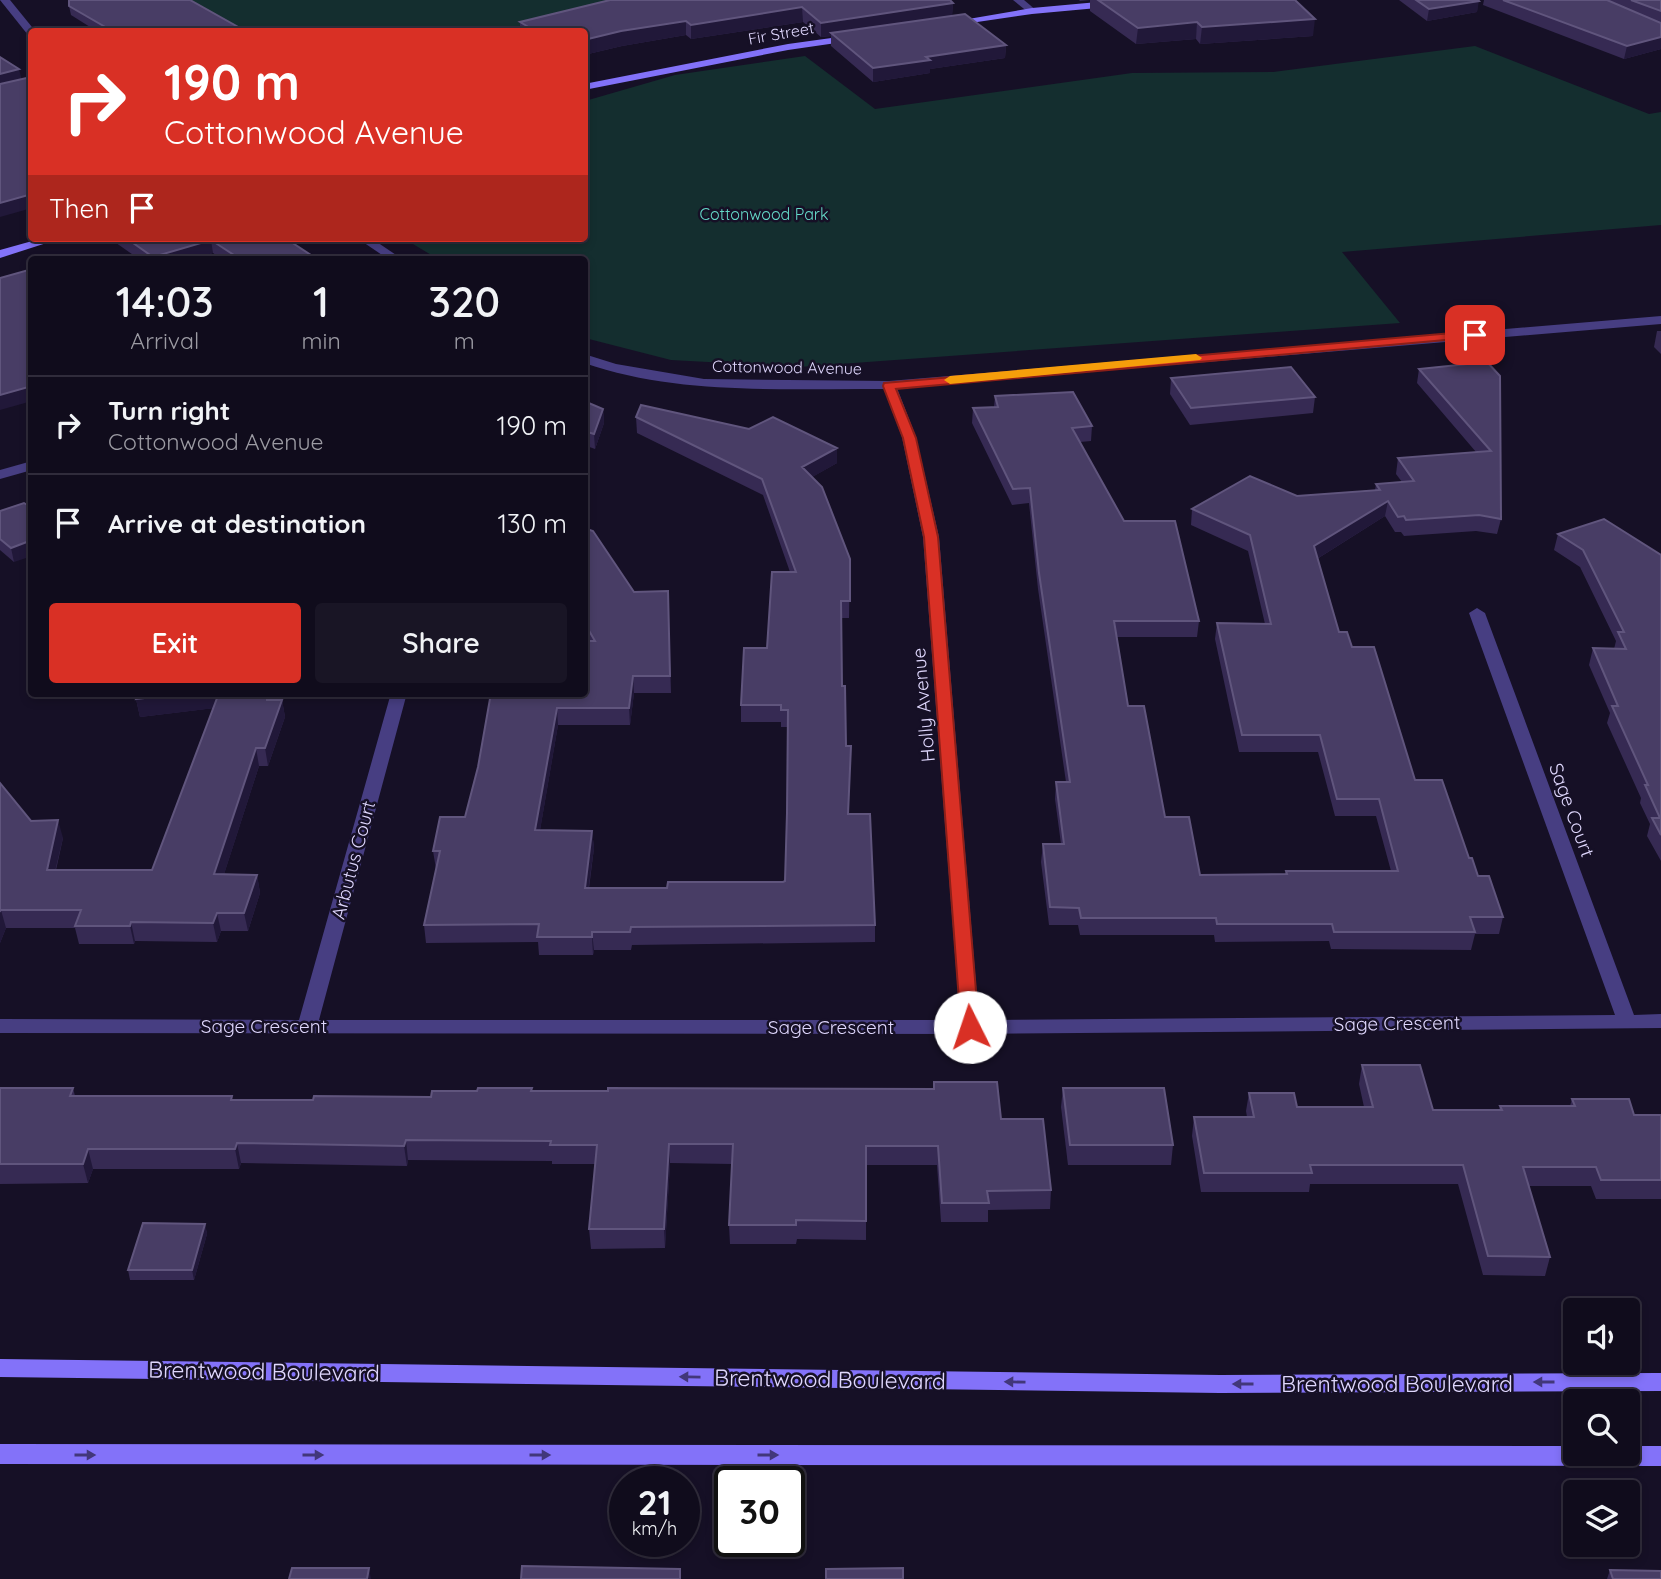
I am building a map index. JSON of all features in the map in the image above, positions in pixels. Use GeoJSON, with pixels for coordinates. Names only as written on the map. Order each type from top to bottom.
{"type":"FeatureCollection","features":[{"type":"Feature","properties":{"kind":"main road"},"geometry":{"type":"LineString","coordinates":[[939,25],[1032,11],[1152,0]]}},
{"type":"Feature","properties":{"kind":"main road","name":"Fir Street"},"geometry":{"type":"LineString","coordinates":[[588,87],[788,47],[870,35]]}},
{"type":"Feature","properties":{"kind":"main road"},"geometry":{"type":"LineString","coordinates":[[0,254],[42,242]]}},
{"type":"Feature","properties":{"kind":"main road","name":"Brentwood Boulevard"},"geometry":{"type":"LineString","coordinates":[[0,1366],[1220,1384],[1661,1382]]}},
{"type":"Feature","properties":{"kind":"main road"},"geometry":{"type":"LineString","coordinates":[[6,1456],[1661,1456]]}},
{"type":"Feature","properties":{"kind":"street"},"geometry":{"type":"LineString","coordinates":[[5,0],[28,28]]}},
{"type":"Feature","properties":{"kind":"street"},"geometry":{"type":"LineString","coordinates":[[1018,0],[1032,11]]}},
{"type":"Feature","properties":{"kind":"street"},"geometry":{"type":"LineString","coordinates":[[369,242],[391,256]]}},
{"type":"Feature","properties":{"kind":"street","name":"Cottonwood Avenue"},"geometry":{"type":"LineString","coordinates":[[588,359],[613,368],[704,383],[889,386],[1661,320]]}},
{"type":"Feature","properties":{"kind":"street","name":"Holly Avenue"},"geometry":{"type":"LineString","coordinates":[[889,386],[909,438],[931,537],[970,1027]]}},
{"type":"Feature","properties":{"kind":"street"},"geometry":{"type":"LineString","coordinates":[[0,475],[28,466]]}},
{"type":"Feature","properties":{"kind":"street","name":"Sage Court"},"geometry":{"type":"LineString","coordinates":[[1477,613],[1627,1021]]}},
{"type":"Feature","properties":{"kind":"street","name":"Arbutus Court"},"geometry":{"type":"LineString","coordinates":[[307,1026],[398,697]]}},
{"type":"Feature","properties":{"kind":"street","name":"Sage Crescent"},"geometry":{"type":"LineString","coordinates":[[0,1026],[970,1027],[1661,1021]]}},
{"type":"Feature","properties":{"kind":"green space"},"geometry":{"type":"Polygon","coordinates":[[[178,0],[624,0],[630,4],[509,28],[230,28],[178,0]]]}},
{"type":"Feature","properties":{"kind":"green space","name":"Cottonwood Park"},"geometry":{"type":"Polygon","coordinates":[[[1475,46],[1649,114],[1661,112],[1661,225],[1342,252],[1400,323],[799,367],[671,360],[588,339],[588,256],[433,256],[410,242],[588,242],[588,100],[675,75],[805,56],[875,109],[1132,73],[1273,72],[1475,46]]]}},
{"type":"Feature","properties":{"kind":"building"},"geometry":{"type":"Polygon","coordinates":[[[69,0],[190,0],[240,28],[107,28],[69,6],[69,0]]]}},
{"type":"Feature","properties":{"kind":"building"},"geometry":{"type":"Polygon","coordinates":[[[610,0],[950,0],[953,3],[821,23],[802,7],[691,25],[686,21],[588,39],[588,28],[530,28],[520,22],[610,0]]]}},
{"type":"Feature","properties":{"kind":"building"},"geometry":{"type":"Polygon","coordinates":[[[1098,0],[1295,0],[1315,19],[1202,27],[1197,22],[1138,28],[1098,0]]]}},
{"type":"Feature","properties":{"kind":"building"},"geometry":{"type":"Polygon","coordinates":[[[1416,0],[1478,0],[1479,1],[1429,9],[1416,0]]]}},
{"type":"Feature","properties":{"kind":"building"},"geometry":{"type":"Polygon","coordinates":[[[1503,0],[1607,0],[1661,23],[1661,37],[1627,46],[1503,0]]]}},
{"type":"Feature","properties":{"kind":"building"},"geometry":{"type":"Polygon","coordinates":[[[1631,0],[1661,0],[1661,11],[1631,0]]]}},
{"type":"Feature","properties":{"kind":"building"},"geometry":{"type":"Polygon","coordinates":[[[965,14],[1006,45],[873,68],[831,33],[965,14]]]}},
{"type":"Feature","properties":{"kind":"building"},"geometry":{"type":"Polygon","coordinates":[[[0,57],[19,69],[0,74],[0,57]]]}},
{"type":"Feature","properties":{"kind":"building"},"geometry":{"type":"Polygon","coordinates":[[[28,78],[28,195],[0,203],[0,84],[28,78]]]}},
{"type":"Feature","properties":{"kind":"building"},"geometry":{"type":"Polygon","coordinates":[[[132,242],[204,242],[156,256],[152,256],[132,242]]]}},
{"type":"Feature","properties":{"kind":"building"},"geometry":{"type":"Polygon","coordinates":[[[214,242],[291,242],[312,256],[235,256],[214,242]]]}},
{"type":"Feature","properties":{"kind":"building"},"geometry":{"type":"Polygon","coordinates":[[[28,270],[28,387],[0,395],[0,278],[28,270]]]}},
{"type":"Feature","properties":{"kind":"building"},"geometry":{"type":"Polygon","coordinates":[[[1487,362],[1500,376],[1501,519],[1479,515],[1406,520],[1404,516],[1398,517],[1388,501],[1314,546],[1339,632],[1347,632],[1352,647],[1374,647],[1415,780],[1442,780],[1469,858],[1472,858],[1478,876],[1489,876],[1503,917],[1470,917],[1475,932],[1334,932],[1332,924],[1217,924],[1216,918],[1081,918],[1079,908],[1050,907],[1043,844],[1064,844],[1056,782],[1070,782],[1039,573],[1030,488],[1013,489],[973,408],[998,407],[995,396],[1073,392],[1092,426],[1072,428],[1124,521],[1175,521],[1199,621],[1114,621],[1128,706],[1144,706],[1165,817],[1189,817],[1200,875],[1287,874],[1286,871],[1398,871],[1379,799],[1337,799],[1320,735],[1242,735],[1217,623],[1271,624],[1250,535],[1192,509],[1250,476],[1297,496],[1380,490],[1376,484],[1414,481],[1398,458],[1491,451],[1419,369],[1487,362]]]}},
{"type":"Feature","properties":{"kind":"building"},"geometry":{"type":"Polygon","coordinates":[[[1291,367],[1315,397],[1191,408],[1171,378],[1291,367]]]}},
{"type":"Feature","properties":{"kind":"building"},"geometry":{"type":"Polygon","coordinates":[[[588,403],[603,409],[594,434],[588,432],[588,403]]]}},
{"type":"Feature","properties":{"kind":"building"},"geometry":{"type":"Polygon","coordinates":[[[641,405],[749,429],[773,417],[837,448],[802,467],[822,487],[850,559],[850,601],[841,601],[846,746],[851,746],[848,814],[870,814],[875,925],[631,927],[630,932],[592,932],[592,937],[537,937],[539,924],[424,925],[440,851],[433,851],[440,817],[465,817],[478,767],[490,697],[588,697],[588,641],[595,641],[588,629],[588,529],[593,531],[634,592],[668,591],[670,676],[633,676],[629,708],[557,708],[535,830],[592,831],[585,888],[667,888],[668,882],[785,881],[788,710],[781,710],[781,705],[741,705],[744,648],[767,648],[772,572],[796,572],[762,479],[636,417],[641,405]]]}},
{"type":"Feature","properties":{"kind":"building"},"geometry":{"type":"Polygon","coordinates":[[[24,503],[28,506],[28,542],[11,548],[0,539],[0,511],[24,503]]]}},
{"type":"Feature","properties":{"kind":"building"},"geometry":{"type":"Polygon","coordinates":[[[1604,519],[1661,555],[1661,835],[1652,818],[1660,818],[1645,785],[1648,785],[1612,706],[1618,706],[1593,648],[1626,649],[1618,632],[1624,632],[1583,550],[1558,534],[1604,519]]]}},
{"type":"Feature","properties":{"kind":"building"},"geometry":{"type":"Polygon","coordinates":[[[217,697],[267,697],[267,700],[282,700],[265,748],[256,748],[214,874],[257,875],[244,913],[217,913],[213,923],[131,922],[130,926],[75,926],[81,910],[0,911],[0,783],[31,821],[58,820],[47,870],[152,870],[217,697]]]}},
{"type":"Feature","properties":{"kind":"building"},"geometry":{"type":"Polygon","coordinates":[[[1362,1065],[1420,1065],[1433,1110],[1502,1110],[1500,1106],[1575,1106],[1572,1099],[1629,1099],[1634,1115],[1661,1115],[1661,1180],[1601,1180],[1596,1167],[1523,1167],[1550,1257],[1488,1256],[1463,1165],[1310,1165],[1312,1173],[1204,1173],[1194,1117],[1254,1117],[1249,1093],[1294,1093],[1297,1107],[1373,1107],[1362,1065]]]}},
{"type":"Feature","properties":{"kind":"building"},"geometry":{"type":"Polygon","coordinates":[[[934,1082],[997,1082],[1001,1119],[1043,1119],[1051,1190],[987,1191],[989,1203],[942,1203],[938,1146],[866,1146],[866,1221],[796,1220],[796,1225],[729,1225],[733,1144],[669,1144],[664,1229],[589,1229],[597,1145],[550,1145],[551,1141],[406,1140],[404,1146],[237,1143],[235,1149],[88,1149],[83,1164],[0,1164],[0,1088],[73,1088],[70,1096],[232,1096],[231,1100],[313,1100],[314,1096],[431,1097],[432,1091],[477,1091],[478,1088],[532,1088],[531,1091],[608,1091],[608,1088],[934,1089],[934,1082]]]}},
{"type":"Feature","properties":{"kind":"building"},"geometry":{"type":"Polygon","coordinates":[[[1063,1088],[1164,1088],[1173,1145],[1070,1145],[1063,1088]]]}},
{"type":"Feature","properties":{"kind":"building"},"geometry":{"type":"Polygon","coordinates":[[[143,1223],[205,1224],[192,1270],[128,1270],[143,1223]]]}},
{"type":"Feature","properties":{"kind":"building"},"geometry":{"type":"Polygon","coordinates":[[[522,1566],[680,1569],[680,1579],[521,1579],[522,1566]]]}},
{"type":"Feature","properties":{"kind":"building"},"geometry":{"type":"Polygon","coordinates":[[[292,1568],[369,1568],[367,1579],[289,1579],[292,1568]]]}},
{"type":"Feature","properties":{"kind":"building"},"geometry":{"type":"Polygon","coordinates":[[[903,1568],[903,1579],[826,1579],[826,1569],[903,1568]]]}},
{"type":"Feature","properties":{"kind":"building"},"geometry":{"type":"Polygon","coordinates":[[[1610,1570],[1661,1571],[1661,1579],[1613,1579],[1610,1570]]]}},
{"type":"Feature","properties":{"kind":"slow traffic"},"geometry":{"type":"LineString","coordinates":[[950,380],[1196,358]]}},
{"type":"Feature","properties":{"kind":"route"},"geometry":{"type":"LineString","coordinates":[[970,1027],[931,537],[909,438],[889,386],[1208,356],[1475,335]]}}]}
